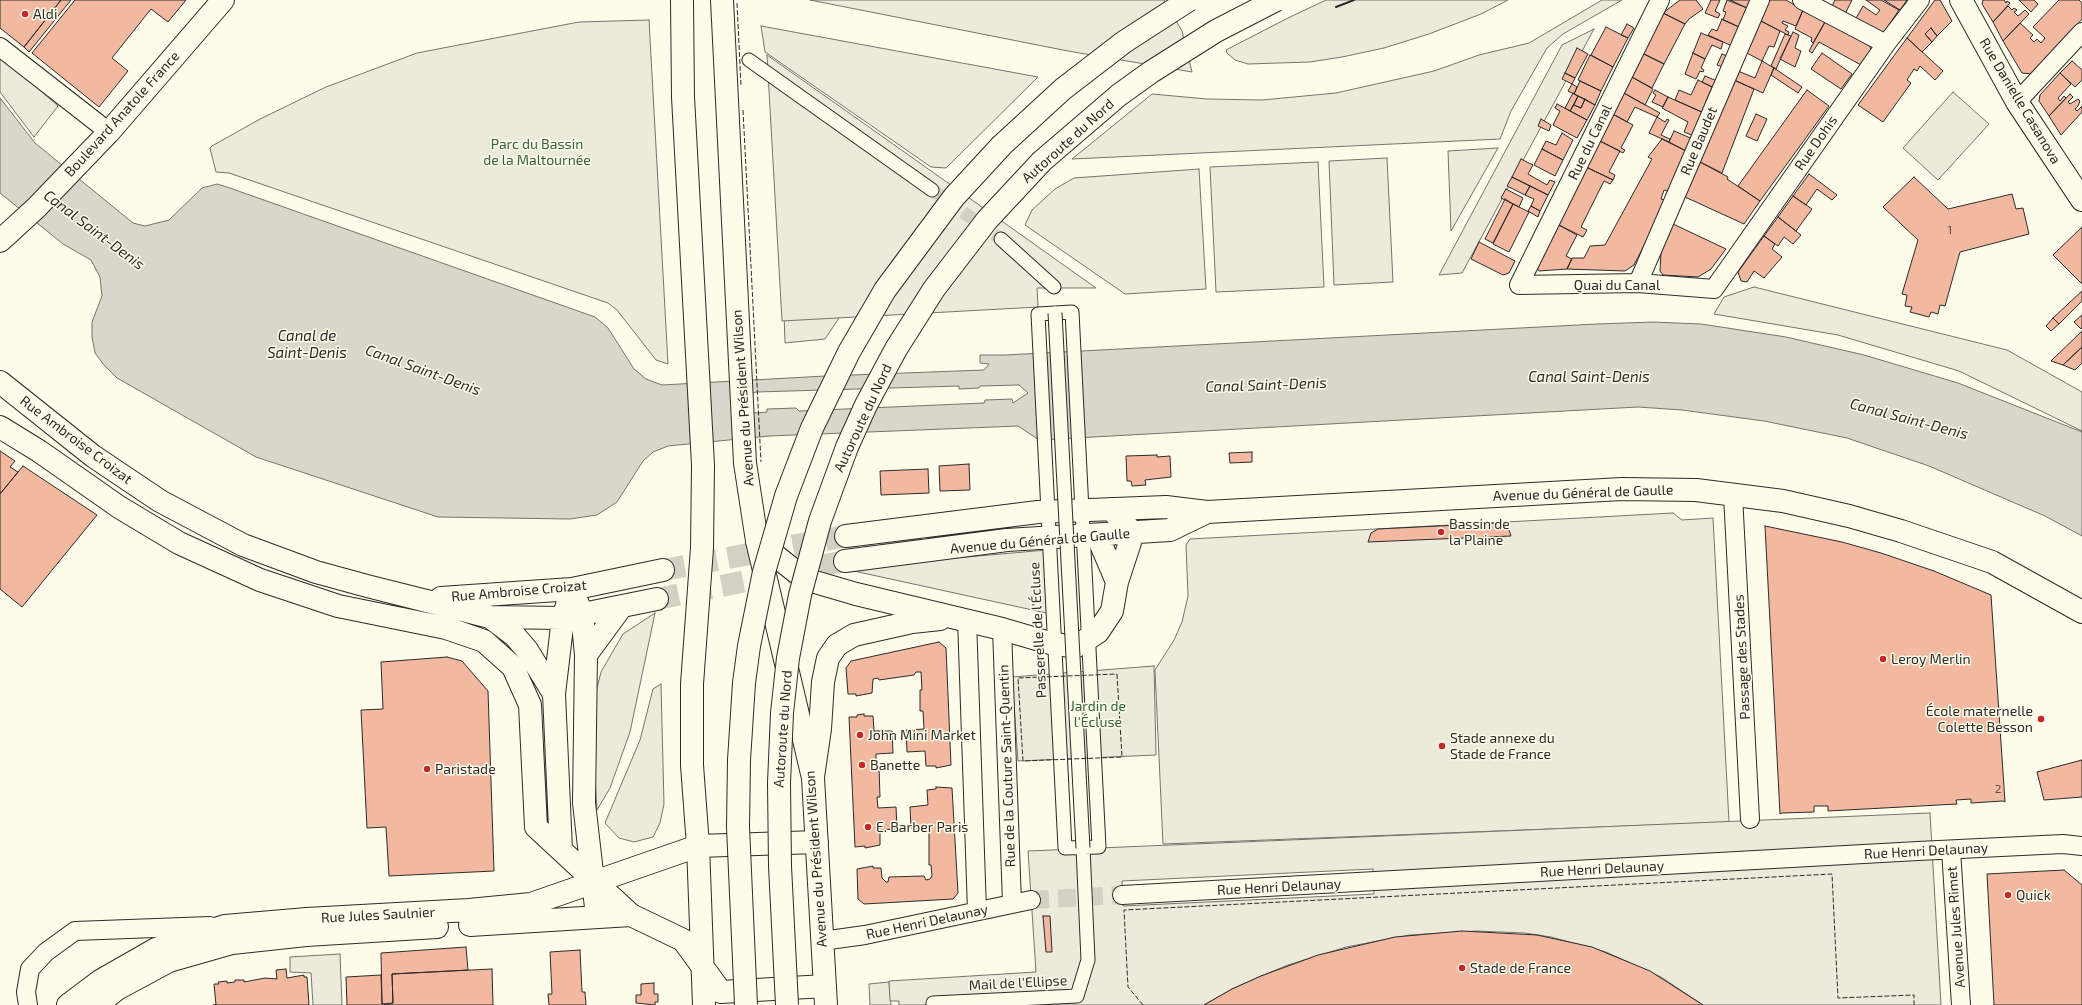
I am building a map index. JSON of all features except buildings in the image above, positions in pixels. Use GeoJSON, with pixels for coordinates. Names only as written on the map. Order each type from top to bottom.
{"type":"FeatureCollection","features":[{"type":"Feature","properties":{"kind":"main road","name":"Boulevard Anatole France"},"geometry":{"type":"LineString","coordinates":[[0,241],[36,208],[109,132],[223,0]]}},
{"type":"Feature","properties":{"kind":"main road"},"geometry":{"type":"LineString","coordinates":[[682,0],[683,97],[703,465],[702,548],[692,684],[692,764],[698,846],[704,1005]]}},
{"type":"Feature","properties":{"kind":"main road","name":"Avenue du Président Wilson"},"geometry":{"type":"LineString","coordinates":[[722,0],[745,463],[757,541],[813,778],[826,996]]}},
{"type":"Feature","properties":{"kind":"main road"},"geometry":{"type":"LineString","coordinates":[[746,1005],[738,827],[739,746],[744,683],[749,646],[764,572],[786,496],[812,428],[849,352],[885,290],[954,197],[1007,140],[1063,89],[1124,42],[1189,0]]}},
{"type":"Feature","properties":{"kind":"main road","name":"Autoroute du Nord"},"geometry":{"type":"LineString","coordinates":[[787,1005],[780,866],[779,783],[782,713],[788,658],[800,595],[820,521],[847,447],[866,405],[896,349],[934,288],[987,220],[1042,161],[1119,95],[1151,72],[1216,31],[1276,0]]}},
{"type":"Feature","properties":{"kind":"main road","name":"Rue Danielle Casanova"},"geometry":{"type":"LineString","coordinates":[[1962,0],[2017,102],[2082,200]]}},
{"type":"Feature","properties":{"kind":"main road"},"geometry":{"type":"LineString","coordinates":[[0,220],[36,208]]}},
{"type":"Feature","properties":{"kind":"main road","name":"Rue Ambroise Croizat"},"geometry":{"type":"LineString","coordinates":[[0,382],[99,460],[160,501],[243,544],[316,572],[490,617],[573,616],[657,598]]}},
{"type":"Feature","properties":{"kind":"main road"},"geometry":{"type":"LineString","coordinates":[[0,427],[39,451],[119,507],[179,543],[260,580],[338,606],[446,628],[484,641],[513,667],[530,705],[536,827],[631,915]]}},
{"type":"Feature","properties":{"kind":"main road","name":"Avenue du Général de Gaulle"},"geometry":{"type":"LineString","coordinates":[[846,536],[1038,512],[1166,507],[1207,512],[1622,488],[1696,490],[1783,501],[1849,516],[1901,531],[1992,562],[2082,612]]}},
{"type":"Feature","properties":{"kind":"main road"},"geometry":{"type":"LineString","coordinates":[[757,541],[796,572],[815,582],[856,594],[962,618],[1050,643],[1075,647],[1098,632],[1112,611],[1117,582],[1133,533],[1110,510],[1097,535],[1117,582]]}},
{"type":"Feature","properties":{"kind":"main road","name":"Avenue du Général de Gaulle"},"geometry":{"type":"LineString","coordinates":[[845,561],[1007,540],[1170,530],[1207,512]]}},
{"type":"Feature","properties":{"kind":"main road","name":"Rue Ambroise Croizat"},"geometry":{"type":"LineString","coordinates":[[421,599],[572,589],[663,570]]}},
{"type":"Feature","properties":{"kind":"main road"},"geometry":{"type":"LineString","coordinates":[[561,850],[554,694],[573,616],[572,589]]}},
{"type":"Feature","properties":{"kind":"main road"},"geometry":{"type":"LineString","coordinates":[[586,655],[622,606]]}},
{"type":"Feature","properties":{"kind":"main road"},"geometry":{"type":"LineString","coordinates":[[573,616],[586,655],[584,803],[597,916]]}},
{"type":"Feature","properties":{"kind":"main road"},"geometry":{"type":"LineString","coordinates":[[490,617],[515,636],[528,650],[554,694]]}},
{"type":"Feature","properties":{"kind":"main road"},"geometry":{"type":"LineString","coordinates":[[813,778],[820,729],[823,682],[828,658],[837,645],[848,638],[862,633],[912,622],[962,618]]}},
{"type":"Feature","properties":{"kind":"main road","name":"Rue Jules Saulnier"},"geometry":{"type":"LineString","coordinates":[[68,1005],[100,981],[156,950],[225,926],[308,919],[469,910],[531,904],[698,846],[816,842]]}},
{"type":"Feature","properties":{"kind":"main road","name":"Rue Jules Saulnier"},"geometry":{"type":"LineString","coordinates":[[96,1005],[117,989],[168,961],[232,943],[306,935],[631,915],[683,940],[720,992],[826,996]]}},
{"type":"Feature","properties":{"kind":"street","name":"Rue du Canal"},"geometry":{"type":"LineString","coordinates":[[1519,285],[1660,0]]}},
{"type":"Feature","properties":{"kind":"street","name":"Rue Baudet"},"geometry":{"type":"LineString","coordinates":[[1638,283],[1760,0]]}},
{"type":"Feature","properties":{"kind":"street"},"geometry":{"type":"LineString","coordinates":[[1802,0],[1886,44]]}},
{"type":"Feature","properties":{"kind":"street","name":"Rue Dohis"},"geometry":{"type":"LineString","coordinates":[[1714,288],[1886,44],[1920,0]]}},
{"type":"Feature","properties":{"kind":"street"},"geometry":{"type":"LineString","coordinates":[[2017,102],[2082,32]]}},
{"type":"Feature","properties":{"kind":"street"},"geometry":{"type":"LineString","coordinates":[[0,47],[109,132]]}},
{"type":"Feature","properties":{"kind":"street"},"geometry":{"type":"LineString","coordinates":[[749,60],[932,190]]}},
{"type":"Feature","properties":{"kind":"street"},"geometry":{"type":"LineString","coordinates":[[1001,239],[1054,287]]}},
{"type":"Feature","properties":{"kind":"street","name":"Quai du Canal"},"geometry":{"type":"LineString","coordinates":[[1519,285],[1638,283],[1714,288]]}},
{"type":"Feature","properties":{"kind":"street","name":"Passerelle de l'Écluse"},"geometry":{"type":"LineString","coordinates":[[1055,313],[1083,848],[1066,848],[1065,840],[1038,314],[1055,313]]}},
{"type":"Feature","properties":{"kind":"street","name":"Passage des Stades"},"geometry":{"type":"LineString","coordinates":[[1733,495],[1750,819]]}},
{"type":"Feature","properties":{"kind":"street"},"geometry":{"type":"LineString","coordinates":[[962,618],[977,911]]}},
{"type":"Feature","properties":{"kind":"street","name":"Rue de la Couture Saint-Quentin"},"geometry":{"type":"LineString","coordinates":[[1002,629],[1012,903]]}},
{"type":"Feature","properties":{"kind":"street","name":"Rue Henri Delaunay"},"geometry":{"type":"LineString","coordinates":[[1122,895],[2063,844],[2082,846]]}},
{"type":"Feature","properties":{"kind":"street","name":"Mail de l'Ellipse"},"geometry":{"type":"LineString","coordinates":[[933,1005],[933,1003],[1077,996],[1088,960],[1083,848]]}},
{"type":"Feature","properties":{"kind":"street","name":"Avenue Jules Rimet"},"geometry":{"type":"LineString","coordinates":[[1951,850],[1961,1005]]}},
{"type":"Feature","properties":{"kind":"street","name":"Rue Henri Delaunay"},"geometry":{"type":"LineString","coordinates":[[822,941],[865,935],[1031,900]]}},
{"type":"Feature","properties":{"kind":"street"},"geometry":{"type":"LineString","coordinates":[[28,1005],[26,992],[30,969],[46,952],[75,931],[225,926]]}},
{"type":"Feature","properties":{"kind":"green space"},"geometry":{"type":"Polygon","coordinates":[[[810,0],[1164,0],[1182,31],[1192,72],[1068,51],[810,0]]]}},
{"type":"Feature","properties":{"kind":"green space"},"geometry":{"type":"Polygon","coordinates":[[[1326,0],[1508,0],[1481,14],[1429,34],[1384,48],[1342,57],[1310,62],[1248,64],[1235,60],[1227,53],[1226,50],[1326,0]]]}},
{"type":"Feature","properties":{"kind":"green space"},"geometry":{"type":"Polygon","coordinates":[[[1602,0],[1622,0],[1563,34],[1547,48],[1511,111],[1500,139],[1072,159],[1152,94],[1207,99],[1262,100],[1336,93],[1434,71],[1479,55],[1529,43],[1602,0]]]}},
{"type":"Feature","properties":{"kind":"green space","name":"Parc du Bassin de la Maltournée"},"geometry":{"type":"Polygon","coordinates":[[[649,20],[668,364],[656,360],[617,310],[608,303],[229,173],[216,172],[210,148],[212,146],[260,119],[326,87],[417,53],[579,22],[649,20]]]}},
{"type":"Feature","properties":{"kind":"green space"},"geometry":{"type":"Polygon","coordinates":[[[761,26],[1038,77],[946,168],[931,167],[765,52],[761,26]]]}},
{"type":"Feature","properties":{"kind":"green space"},"geometry":{"type":"Polygon","coordinates":[[[1594,29],[1462,273],[1439,275],[1562,45],[1594,29]]]}},
{"type":"Feature","properties":{"kind":"green space"},"geometry":{"type":"Polygon","coordinates":[[[0,55],[58,106],[34,137],[0,92],[0,55]]]}},
{"type":"Feature","properties":{"kind":"green space"},"geometry":{"type":"Polygon","coordinates":[[[1498,148],[1451,231],[1448,151],[1498,148]]]}},
{"type":"Feature","properties":{"kind":"green space"},"geometry":{"type":"Polygon","coordinates":[[[1387,158],[1393,282],[1334,285],[1329,161],[1387,158]]]}},
{"type":"Feature","properties":{"kind":"green space"},"geometry":{"type":"Polygon","coordinates":[[[1318,162],[1324,287],[1216,292],[1210,167],[1318,162]]]}},
{"type":"Feature","properties":{"kind":"green space"},"geometry":{"type":"Polygon","coordinates":[[[1199,169],[1206,289],[1125,294],[1025,225],[1032,210],[1055,189],[1074,178],[1199,169]]]}},
{"type":"Feature","properties":{"kind":"green space"},"geometry":{"type":"Polygon","coordinates":[[[1754,287],[2007,350],[2082,392],[2082,431],[1959,371],[1838,335],[1714,314],[1724,297],[1754,287]]]}},
{"type":"Feature","properties":{"kind":"green space"},"geometry":{"type":"Polygon","coordinates":[[[845,309],[825,339],[785,343],[784,313],[845,309]]]}},
{"type":"Feature","properties":{"kind":"green space","name":"Stade annexe du Stade de France"},"geometry":{"type":"Polygon","coordinates":[[[1673,513],[1682,520],[1713,518],[1729,822],[1163,844],[1155,670],[1174,640],[1182,622],[1188,596],[1186,545],[1190,539],[1673,513]]]}},
{"type":"Feature","properties":{"kind":"green space"},"geometry":{"type":"Polygon","coordinates":[[[1047,550],[1051,614],[840,568],[1047,550]]]}},
{"type":"Feature","properties":{"kind":"green space"},"geometry":{"type":"Polygon","coordinates":[[[655,613],[630,732],[610,788],[597,810],[591,712],[601,672],[623,634],[655,613]]]}},
{"type":"Feature","properties":{"kind":"green space","name":"Jardin de l'Écluse"},"geometry":{"type":"Polygon","coordinates":[[[1154,666],[1156,755],[1018,761],[1012,677],[1154,666]]]}},
{"type":"Feature","properties":{"kind":"green space"},"geometry":{"type":"Polygon","coordinates":[[[661,684],[664,804],[660,823],[653,837],[634,842],[619,838],[605,823],[640,740],[653,689],[661,684]]]}},
{"type":"Feature","properties":{"kind":"green space"},"geometry":{"type":"Polygon","coordinates":[[[889,982],[891,1005],[870,1005],[869,984],[889,982]]]}},
{"type":"Feature","properties":{"kind":"shaded area"},"geometry":{"type":"Polygon","coordinates":[[[767,55],[1096,288],[1037,288],[1038,307],[782,321],[767,55]]]}},
{"type":"Feature","properties":{"kind":"shaded area"},"geometry":{"type":"Polygon","coordinates":[[[1953,92],[1989,124],[1938,180],[1903,148],[1953,92]]]}},
{"type":"Feature","properties":{"kind":"shaded area"},"geometry":{"type":"Polygon","coordinates":[[[1930,813],[1941,1005],[1703,1005],[1661,977],[1606,952],[1551,937],[1525,933],[1477,931],[1410,935],[1346,947],[1288,965],[1261,976],[1232,989],[1204,1005],[899,1005],[899,1001],[890,1001],[889,981],[1036,972],[1028,851],[1930,813]],[[1373,869],[1122,881],[1123,906],[1374,894],[1373,869]]]}},
{"type":"Feature","properties":{"kind":"shaded area"},"geometry":{"type":"Polygon","coordinates":[[[340,954],[342,1005],[313,1005],[311,973],[290,972],[290,957],[340,954]]]}},
{"type":"Feature","properties":{"kind":"water"},"geometry":{"type":"Polygon","coordinates":[[[0,98],[35,143],[133,223],[145,226],[169,220],[202,188],[217,184],[227,187],[595,317],[608,328],[634,369],[646,379],[662,385],[825,376],[984,370],[989,364],[980,363],[980,355],[1005,355],[1597,324],[1653,322],[1701,324],[1786,337],[1864,355],[1958,383],[2082,432],[2082,536],[2045,516],[1929,466],[1847,438],[1764,421],[1682,410],[1638,407],[1039,440],[1018,426],[769,436],[668,446],[653,452],[643,461],[617,502],[597,515],[570,519],[438,517],[256,457],[117,378],[95,353],[92,337],[92,322],[102,296],[100,277],[91,260],[63,244],[0,193],[0,98]],[[1019,385],[980,386],[979,388],[959,389],[959,386],[756,392],[735,400],[735,407],[757,413],[767,412],[767,409],[796,408],[799,411],[984,403],[985,400],[1012,399],[1013,403],[1028,393],[1019,385]]]}},
{"type":"Feature","properties":{"kind":"tunnel"},"geometry":{"type":"LineString","coordinates":[[932,190],[1001,239]]}},
{"type":"Feature","properties":{"kind":"tunnel"},"geometry":{"type":"LineString","coordinates":[[663,570],[846,536]]}},
{"type":"Feature","properties":{"kind":"tunnel"},"geometry":{"type":"LineString","coordinates":[[657,599],[845,561]]}},
{"type":"Feature","properties":{"kind":"tunnel"},"geometry":{"type":"LineString","coordinates":[[1031,900],[1122,895]]}},
{"type":"Feature","properties":{"kind":"fence"},"geometry":{"type":"LineString","coordinates":[[737,3],[741,86]]}},
{"type":"Feature","properties":{"kind":"fence"},"geometry":{"type":"LineString","coordinates":[[743,110],[761,462]]}},
{"type":"Feature","properties":{"kind":"fence"},"geometry":{"type":"LineString","coordinates":[[1117,674],[1122,757],[1023,761],[1018,678],[1117,674]]}},
{"type":"Feature","properties":{"kind":"fence"},"geometry":{"type":"LineString","coordinates":[[1143,1005],[1128,987],[1124,910],[1832,874],[1838,998],[1914,995],[1914,1005]]}},
{"type":"Feature","properties":{"kind":"wall"},"geometry":{"type":"LineString","coordinates":[[1336,7],[1354,0]]}},
{"type":"Feature","properties":{"kind":"place","name":"Aldi"},"geometry":{"type":"Point","coordinates":[25,14]}},
{"type":"Feature","properties":{"kind":"place","name":"Bassin de la Plaine"},"geometry":{"type":"Point","coordinates":[1441,532]}},
{"type":"Feature","properties":{"kind":"place","name":"Leroy Merlin"},"geometry":{"type":"Point","coordinates":[1883,659]}},
{"type":"Feature","properties":{"kind":"place","name":"École maternelle Colette Besson"},"geometry":{"type":"Point","coordinates":[2041,719]}},
{"type":"Feature","properties":{"kind":"place","name":"John Mini Market"},"geometry":{"type":"Point","coordinates":[860,735]}},
{"type":"Feature","properties":{"kind":"place","name":"Stade annexe du Stade de France"},"geometry":{"type":"Point","coordinates":[1442,746]}},
{"type":"Feature","properties":{"kind":"place","name":"Banette"},"geometry":{"type":"Point","coordinates":[862,765]}},
{"type":"Feature","properties":{"kind":"place","name":"Paristade"},"geometry":{"type":"Point","coordinates":[427,769]}},
{"type":"Feature","properties":{"kind":"place","name":"E. Barber Paris"},"geometry":{"type":"Point","coordinates":[868,827]}},
{"type":"Feature","properties":{"kind":"place","name":"Quick"},"geometry":{"type":"Point","coordinates":[2008,895]}},
{"type":"Feature","properties":{"kind":"place","name":"Stade de France"},"geometry":{"type":"Point","coordinates":[1462,968]}},
{"type":"Feature","properties":{"kind":"water label","name":"Canal Saint-Denis"},"geometry":{"type":"Point","coordinates":[94,230]}},
{"type":"Feature","properties":{"kind":"water label","name":"Canal de Saint-Denis"},"geometry":{"type":"Point","coordinates":[307,344]}},
{"type":"Feature","properties":{"kind":"water label","name":"Canal Saint-Denis"},"geometry":{"type":"Point","coordinates":[423,370]}},
{"type":"Feature","properties":{"kind":"water label","name":"Canal Saint-Denis"},"geometry":{"type":"Point","coordinates":[1589,377]}},
{"type":"Feature","properties":{"kind":"water label","name":"Canal Saint-Denis"},"geometry":{"type":"Point","coordinates":[1266,385]}},
{"type":"Feature","properties":{"kind":"water label","name":"Canal Saint-Denis"},"geometry":{"type":"Point","coordinates":[1909,419]}}]}
